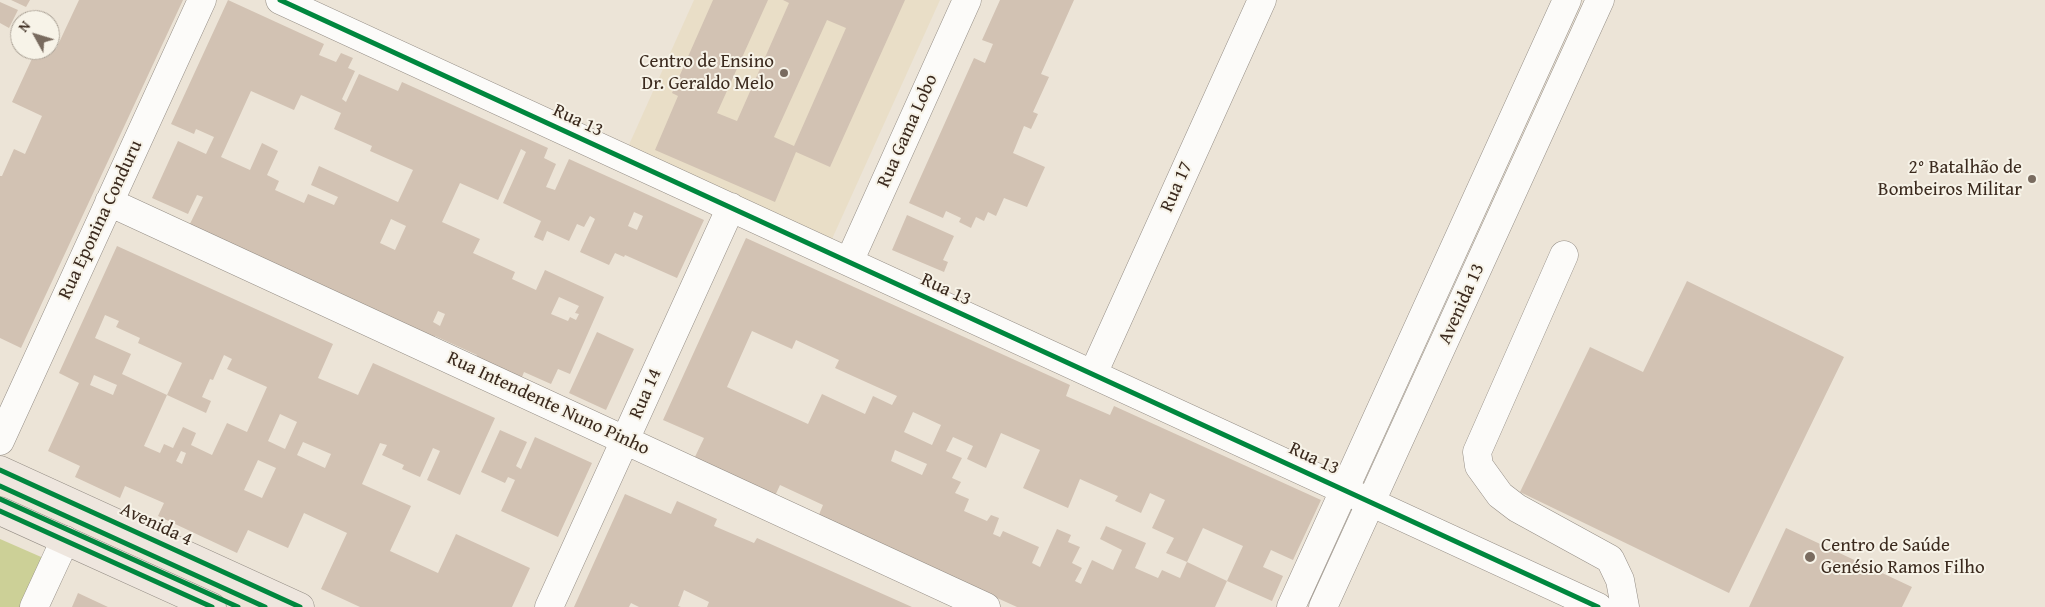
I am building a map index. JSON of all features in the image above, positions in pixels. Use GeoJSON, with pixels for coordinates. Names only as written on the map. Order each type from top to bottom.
{"type":"FeatureCollection","features":[{"type":"Feature","properties":{"kind":"main road","name":"Avenida 4"},"geometry":{"type":"LineString","coordinates":[[0,470],[300,607]]}},
{"type":"Feature","properties":{"kind":"main road"},"geometry":{"type":"LineString","coordinates":[[0,511],[212,607]]}},
{"type":"Feature","properties":{"kind":"main road"},"geometry":{"type":"LineString","coordinates":[[138,573],[152,540]]}},
{"type":"Feature","properties":{"kind":"street","name":"Rua Eponina Conduru"},"geometry":{"type":"LineString","coordinates":[[0,441],[202,0]]}},
{"type":"Feature","properties":{"kind":"street","name":"Rua 13"},"geometry":{"type":"LineString","coordinates":[[280,0],[1598,607]]}},
{"type":"Feature","properties":{"kind":"street","name":"Rua Gama Lobo"},"geometry":{"type":"LineString","coordinates":[[849,262],[967,0]]}},
{"type":"Feature","properties":{"kind":"street","name":"Rua 17"},"geometry":{"type":"LineString","coordinates":[[1093,374],[1262,0]]}},
{"type":"Feature","properties":{"kind":"street","name":"Avenida 13"},"geometry":{"type":"LineString","coordinates":[[1291,607],[1567,0]]}},
{"type":"Feature","properties":{"kind":"street","name":"Avenida 13"},"geometry":{"type":"LineString","coordinates":[[1323,607],[1600,0]]}},
{"type":"Feature","properties":{"kind":"street","name":"Rua Intendente Nuno Pinho"},"geometry":{"type":"LineString","coordinates":[[109,202],[986,607]]}},
{"type":"Feature","properties":{"kind":"street","name":"Rua 14"},"geometry":{"type":"LineString","coordinates":[[550,607],[730,207]]}},
{"type":"Feature","properties":{"kind":"street"},"geometry":{"type":"LineString","coordinates":[[1564,255],[1477,452],[1479,466],[1500,495],[1516,508],[1610,559],[1620,580],[1625,607]]}},
{"type":"Feature","properties":{"kind":"street"},"geometry":{"type":"LineString","coordinates":[[34,607],[65,540]]}},
{"type":"Feature","properties":{"kind":"shaded area","name":"Centro de Ensino Dr. Geraldo Melo"},"geometry":{"type":"Polygon","coordinates":[[[694,0],[940,0],[832,239],[628,147],[694,0]]]}},
{"type":"Feature","properties":{"kind":"green space"},"geometry":{"type":"Polygon","coordinates":[[[0,539],[48,560],[25,607],[0,607],[0,539]]]}},
{"type":"Feature","properties":{"kind":"building"},"geometry":{"type":"Polygon","coordinates":[[[11,0],[30,0],[26,7],[11,0]]]}},
{"type":"Feature","properties":{"kind":"building"},"geometry":{"type":"Polygon","coordinates":[[[79,0],[183,0],[21,348],[0,338],[0,176],[2,176],[14,149],[25,154],[42,116],[12,102],[31,60],[60,60],[60,40],[79,0]]]}},
{"type":"Feature","properties":{"kind":"building"},"geometry":{"type":"Polygon","coordinates":[[[228,0],[324,44],[319,55],[336,62],[341,53],[353,58],[348,68],[355,71],[342,99],[346,102],[359,74],[398,91],[402,82],[548,148],[544,158],[556,164],[546,187],[555,190],[569,159],[704,220],[677,278],[625,255],[624,257],[615,253],[609,265],[580,252],[595,219],[590,216],[584,227],[577,224],[569,241],[547,231],[543,241],[534,237],[541,221],[503,203],[526,152],[521,149],[498,200],[460,183],[442,222],[480,239],[473,253],[515,272],[512,279],[536,290],[545,270],[604,297],[570,374],[558,369],[551,384],[524,372],[520,382],[474,361],[477,355],[435,336],[431,344],[186,232],[203,197],[197,195],[188,214],[152,198],[178,141],[206,154],[214,137],[196,129],[194,134],[171,124],[228,0]],[[251,91],[221,157],[250,170],[262,143],[278,151],[267,175],[279,181],[275,190],[304,203],[308,194],[334,205],[338,197],[311,185],[319,166],[398,202],[413,170],[370,151],[372,146],[334,129],[341,113],[301,95],[294,110],[251,91]],[[634,212],[628,226],[637,230],[643,216],[634,212]],[[391,219],[380,243],[395,250],[406,226],[391,219]],[[559,297],[551,314],[568,321],[570,317],[576,320],[579,314],[575,313],[579,306],[559,297]],[[438,311],[433,322],[440,326],[445,314],[438,311]]]}},
{"type":"Feature","properties":{"kind":"building"},"geometry":{"type":"Polygon","coordinates":[[[713,0],[768,0],[717,113],[737,121],[789,3],[783,0],[905,0],[830,167],[796,152],[775,202],[655,150],[678,96],[672,93],[713,0]],[[827,20],[774,137],[794,146],[846,28],[827,20]]]}},
{"type":"Feature","properties":{"kind":"building"},"geometry":{"type":"Polygon","coordinates":[[[1000,0],[1074,0],[1041,74],[1049,77],[1033,112],[1038,114],[1031,129],[1024,126],[1013,153],[1045,167],[1027,207],[1004,198],[996,216],[988,212],[984,221],[976,217],[971,228],[959,222],[961,218],[946,211],[943,218],[909,203],[974,58],[985,63],[993,44],[982,40],[1000,0]]]}},
{"type":"Feature","properties":{"kind":"building"},"geometry":{"type":"Polygon","coordinates":[[[0,2],[18,10],[10,10],[9,28],[0,23],[0,2]]]}},
{"type":"Feature","properties":{"kind":"building"},"geometry":{"type":"Polygon","coordinates":[[[907,215],[954,236],[943,260],[948,262],[944,272],[892,250],[907,215]]]}},
{"type":"Feature","properties":{"kind":"building"},"geometry":{"type":"Polygon","coordinates":[[[746,238],[1070,385],[1066,396],[1110,415],[1114,406],[1321,500],[1293,560],[1271,550],[1263,567],[1283,576],[1272,601],[1227,581],[1215,607],[1017,607],[818,517],[823,505],[780,485],[774,498],[693,461],[704,438],[663,420],[746,238]],[[752,331],[727,387],[808,424],[822,394],[865,414],[873,396],[892,405],[897,396],[835,368],[839,360],[796,340],[792,349],[752,331]],[[913,412],[904,432],[932,445],[941,425],[913,412]],[[1001,433],[986,468],[967,459],[973,446],[953,437],[946,451],[962,458],[952,478],[961,482],[955,493],[969,499],[964,511],[987,521],[991,515],[999,518],[993,534],[1000,537],[1003,531],[1039,547],[1032,563],[1040,567],[1057,529],[1071,535],[1068,542],[1080,547],[1072,563],[1082,568],[1075,581],[1081,584],[1092,560],[1113,570],[1122,550],[1100,539],[1106,526],[1146,543],[1135,568],[1158,578],[1162,570],[1180,578],[1187,562],[1166,553],[1174,538],[1152,528],[1165,500],[1150,493],[1141,513],[1115,501],[1118,496],[1080,479],[1068,508],[1023,488],[1040,450],[1001,433]],[[895,450],[891,461],[922,475],[927,464],[895,450]],[[1203,528],[1187,562],[1227,581],[1243,546],[1203,528]]]}},
{"type":"Feature","properties":{"kind":"building"},"geometry":{"type":"Polygon","coordinates":[[[117,246],[333,344],[318,378],[358,395],[373,363],[495,418],[460,495],[427,480],[440,451],[433,448],[420,477],[402,469],[404,465],[382,455],[387,445],[380,443],[362,484],[411,506],[390,551],[438,573],[456,534],[530,568],[512,607],[360,607],[321,589],[347,533],[304,513],[288,548],[248,530],[237,553],[158,516],[164,503],[125,486],[120,498],[75,477],[80,466],[48,451],[79,383],[59,373],[117,246]],[[105,315],[95,338],[131,354],[122,374],[167,395],[182,363],[138,343],[140,338],[116,327],[119,321],[105,315]],[[224,355],[213,380],[210,379],[202,397],[211,401],[206,413],[167,395],[144,446],[160,453],[164,444],[173,448],[183,427],[196,433],[191,445],[212,455],[227,423],[247,432],[267,387],[227,369],[232,359],[224,355]],[[94,375],[90,385],[113,395],[117,385],[94,375]],[[280,414],[268,441],[285,449],[297,422],[280,414]],[[303,442],[297,455],[325,468],[331,454],[303,442]],[[181,451],[176,461],[182,464],[186,453],[181,451]],[[258,460],[244,490],[262,498],[276,468],[258,460]]]}},
{"type":"Feature","properties":{"kind":"building"},"geometry":{"type":"Polygon","coordinates":[[[1687,281],[1844,357],[1729,593],[1520,492],[1590,347],[1643,372],[1687,281]]]}},
{"type":"Feature","properties":{"kind":"building"},"geometry":{"type":"Polygon","coordinates":[[[597,332],[634,349],[606,410],[569,393],[597,332]]]}},
{"type":"Feature","properties":{"kind":"building"},"geometry":{"type":"Polygon","coordinates":[[[500,430],[527,442],[516,466],[521,469],[535,437],[592,463],[558,537],[501,511],[515,480],[508,477],[505,483],[481,472],[500,430]]]}},
{"type":"Feature","properties":{"kind":"building"},"geometry":{"type":"Polygon","coordinates":[[[625,494],[671,514],[677,501],[717,519],[714,526],[754,543],[757,538],[912,607],[707,607],[709,602],[684,590],[678,606],[681,607],[639,607],[631,603],[629,607],[574,607],[625,494]]]}},
{"type":"Feature","properties":{"kind":"building","name":"Centro de Saúde Genésio Ramos Filho"},"geometry":{"type":"Polygon","coordinates":[[[1786,528],[1912,587],[1902,607],[1749,607],[1786,528]]]}},
{"type":"Feature","properties":{"kind":"building"},"geometry":{"type":"Polygon","coordinates":[[[78,593],[108,607],[72,607],[78,593]]]}},
{"type":"Feature","properties":{"kind":"cycle path"},"geometry":{"type":"LineString","coordinates":[[280,0],[1598,607]]}},
{"type":"Feature","properties":{"kind":"cycle path"},"geometry":{"type":"LineString","coordinates":[[0,470],[300,607]]}},
{"type":"Feature","properties":{"kind":"cycle path"},"geometry":{"type":"LineString","coordinates":[[0,486],[265,607]]}},
{"type":"Feature","properties":{"kind":"cycle path"},"geometry":{"type":"LineString","coordinates":[[0,499],[238,607]]}},
{"type":"Feature","properties":{"kind":"cycle path"},"geometry":{"type":"LineString","coordinates":[[0,511],[212,607]]}},
{"type":"Feature","properties":{"kind":"place","name":"Centro de Ensino Dr. Geraldo Melo"},"geometry":{"type":"Point","coordinates":[784,73]}},
{"type":"Feature","properties":{"kind":"place","name":"2° Batalhão de Bombeiros Militar"},"geometry":{"type":"Point","coordinates":[2032,179]}},
{"type":"Feature","properties":{"kind":"place","name":"Centro de Saúde Genésio Ramos Filho"},"geometry":{"type":"Point","coordinates":[1810,557]}}]}
